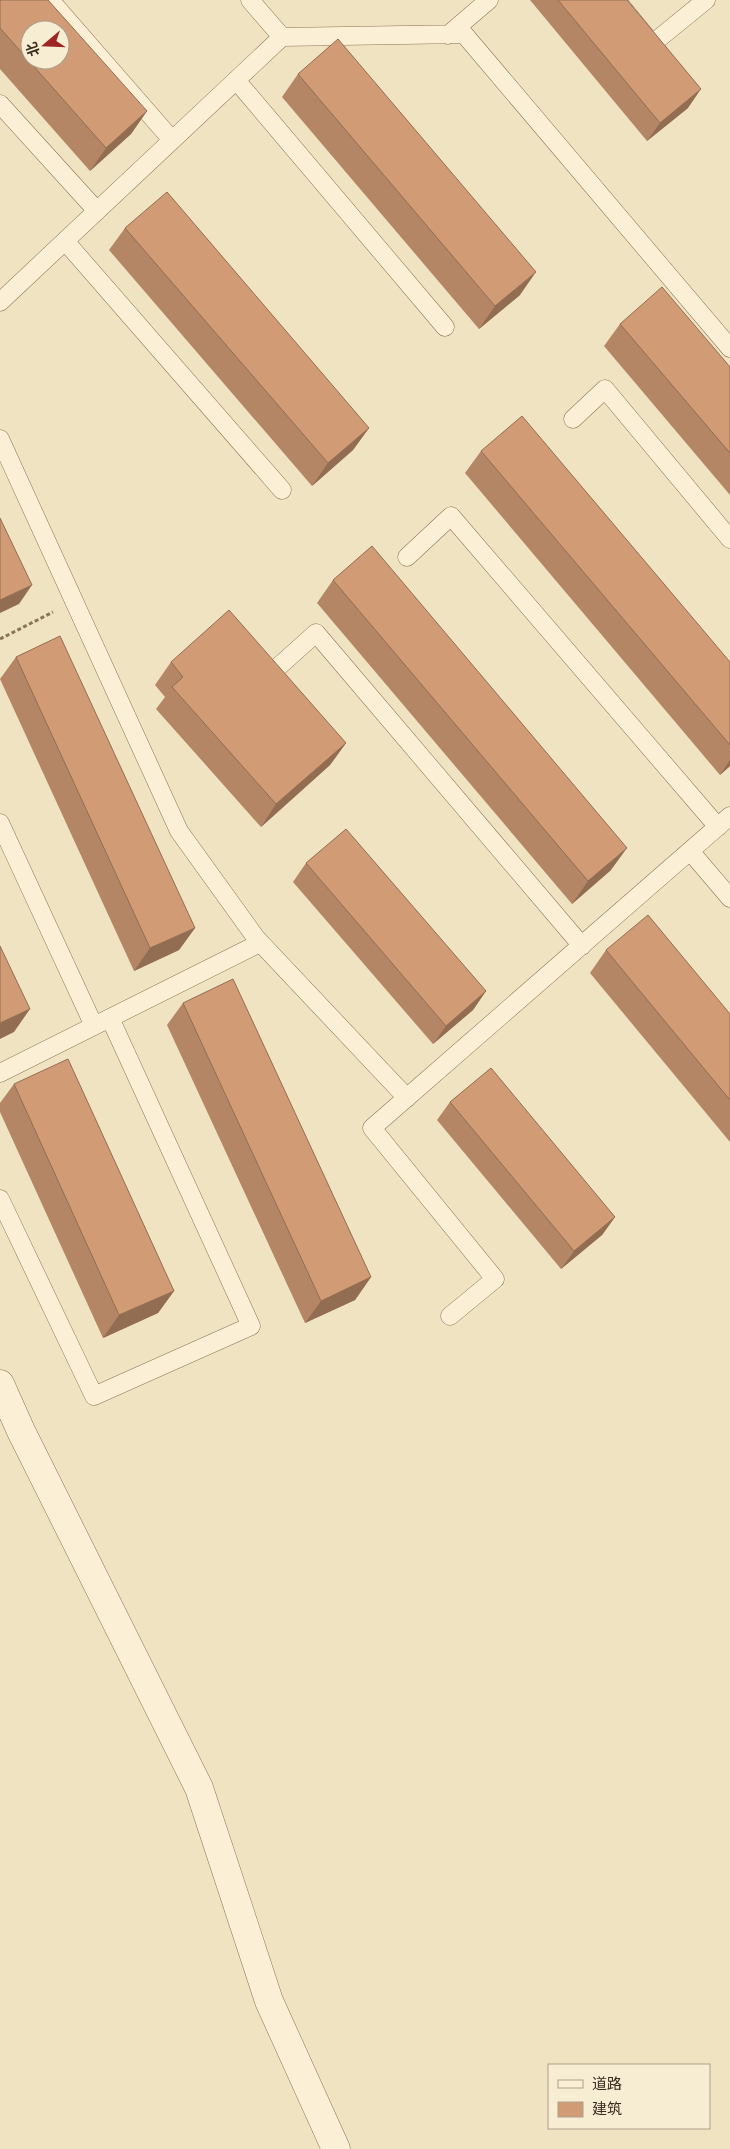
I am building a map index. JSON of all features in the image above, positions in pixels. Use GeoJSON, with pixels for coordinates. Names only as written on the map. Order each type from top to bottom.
{"type":"FeatureCollection","features":[{"type":"Feature","properties":{"kind":"street"},"geometry":{"type":"LineString","coordinates":[[0,1384],[21,1431],[200,1788],[269,2001],[336,2149]]}},
{"type":"Feature","properties":{"kind":"lane"},"geometry":{"type":"LineString","coordinates":[[50,0],[172,140]]}},
{"type":"Feature","properties":{"kind":"lane"},"geometry":{"type":"LineString","coordinates":[[250,0],[282,37]]}},
{"type":"Feature","properties":{"kind":"lane"},"geometry":{"type":"LineString","coordinates":[[448,35],[488,0]]}},
{"type":"Feature","properties":{"kind":"lane"},"geometry":{"type":"LineString","coordinates":[[616,0],[652,44],[706,0]]}},
{"type":"Feature","properties":{"kind":"lane"},"geometry":{"type":"LineString","coordinates":[[0,302],[282,37],[464,34],[730,348]]}},
{"type":"Feature","properties":{"kind":"lane"},"geometry":{"type":"LineString","coordinates":[[236,80],[444,328]]}},
{"type":"Feature","properties":{"kind":"lane"},"geometry":{"type":"LineString","coordinates":[[0,104],[97,211]]}},
{"type":"Feature","properties":{"kind":"lane"},"geometry":{"type":"LineString","coordinates":[[65,241],[282,490]]}},
{"type":"Feature","properties":{"kind":"lane"},"geometry":{"type":"LineString","coordinates":[[573,419],[605,389],[730,539]]}},
{"type":"Feature","properties":{"kind":"lane"},"geometry":{"type":"LineString","coordinates":[[0,439],[179,830],[260,943],[407,1098]]}},
{"type":"Feature","properties":{"kind":"lane"},"geometry":{"type":"LineString","coordinates":[[407,557],[451,516],[724,822],[372,1128],[495,1278],[450,1316]]}},
{"type":"Feature","properties":{"kind":"lane"},"geometry":{"type":"LineString","coordinates":[[276,668],[316,633],[582,946]]}},
{"type":"Feature","properties":{"kind":"lane"},"geometry":{"type":"LineString","coordinates":[[0,823],[102,1022],[251,1326],[94,1396],[0,1199]]}},
{"type":"Feature","properties":{"kind":"lane"},"geometry":{"type":"LineString","coordinates":[[690,851],[730,898]]}},
{"type":"Feature","properties":{"kind":"lane"},"geometry":{"type":"LineString","coordinates":[[0,1073],[260,943]]}},
{"type":"Feature","properties":{"kind":"path"},"geometry":{"type":"LineString","coordinates":[[0,639],[74,602]]}},
{"type":"Feature","properties":{"kind":"building"},"geometry":{"type":"Polygon","coordinates":[[[0,0],[48,0],[66,20],[20,20],[20,51],[0,28],[0,0]]]}},
{"type":"Feature","properties":{"kind":"building"},"geometry":{"type":"Polygon","coordinates":[[[558,0],[627,0],[701,89],[660,123],[558,0]]]}},
{"type":"Feature","properties":{"kind":"building"},"geometry":{"type":"Polygon","coordinates":[[[70,25],[147,111],[106,148],[37,70],[70,70],[70,25]]]}},
{"type":"Feature","properties":{"kind":"building"},"geometry":{"type":"Polygon","coordinates":[[[338,39],[536,272],[495,306],[298,74],[338,39]]]}},
{"type":"Feature","properties":{"kind":"building"},"geometry":{"type":"Polygon","coordinates":[[[167,192],[369,428],[328,463],[125,228],[167,192]]]}},
{"type":"Feature","properties":{"kind":"building"},"geometry":{"type":"Polygon","coordinates":[[[662,287],[730,367],[730,453],[620,324],[662,287]]]}},
{"type":"Feature","properties":{"kind":"building"},"geometry":{"type":"Polygon","coordinates":[[[522,416],[730,662],[730,745],[481,451],[522,416]]]}},
{"type":"Feature","properties":{"kind":"building"},"geometry":{"type":"Polygon","coordinates":[[[0,518],[32,585],[0,600],[0,518]]]}},
{"type":"Feature","properties":{"kind":"building"},"geometry":{"type":"Polygon","coordinates":[[[372,546],[627,848],[588,881],[333,580],[372,546]]]}},
{"type":"Feature","properties":{"kind":"building"},"geometry":{"type":"Polygon","coordinates":[[[229,610],[346,743],[276,804],[172,687],[183,677],[171,662],[229,610]]]}},
{"type":"Feature","properties":{"kind":"building"},"geometry":{"type":"Polygon","coordinates":[[[60,636],[195,928],[150,948],[16,657],[60,636]]]}},
{"type":"Feature","properties":{"kind":"building"},"geometry":{"type":"Polygon","coordinates":[[[346,829],[486,991],[446,1026],[306,863],[346,829]]]}},
{"type":"Feature","properties":{"kind":"building"},"geometry":{"type":"Polygon","coordinates":[[[648,915],[730,1014],[730,1100],[606,950],[648,915]]]}},
{"type":"Feature","properties":{"kind":"building"},"geometry":{"type":"Polygon","coordinates":[[[0,946],[30,1009],[0,1023],[0,946]]]}},
{"type":"Feature","properties":{"kind":"building"},"geometry":{"type":"Polygon","coordinates":[[[233,979],[371,1277],[321,1301],[183,1003],[233,979]]]}},
{"type":"Feature","properties":{"kind":"building"},"geometry":{"type":"Polygon","coordinates":[[[68,1059],[174,1291],[119,1315],[14,1084],[68,1059]]]}},
{"type":"Feature","properties":{"kind":"building"},"geometry":{"type":"Polygon","coordinates":[[[491,1068],[615,1217],[574,1251],[450,1102],[491,1068]]]}}]}
